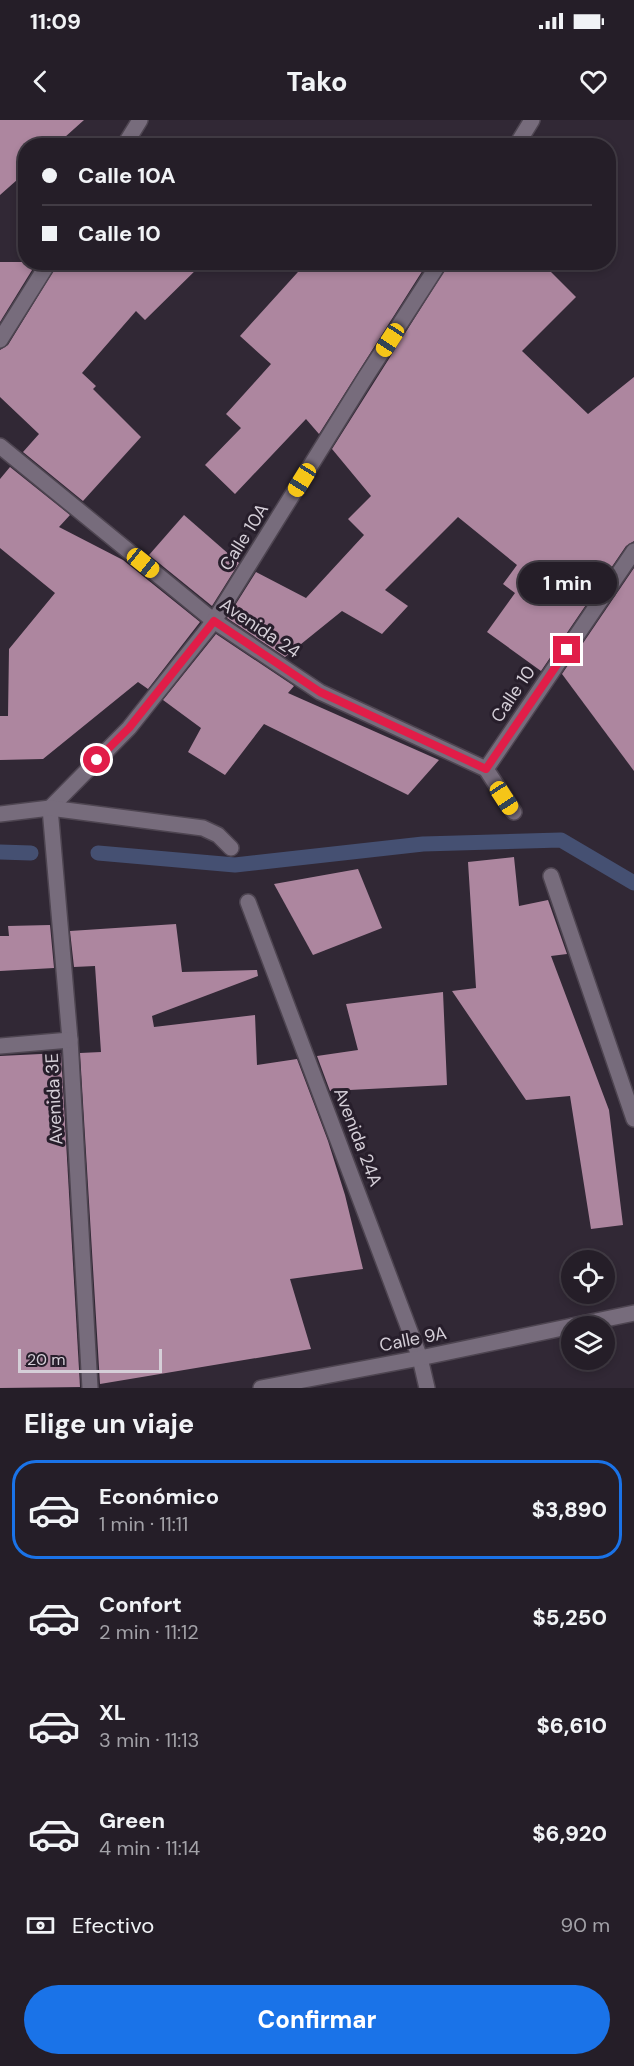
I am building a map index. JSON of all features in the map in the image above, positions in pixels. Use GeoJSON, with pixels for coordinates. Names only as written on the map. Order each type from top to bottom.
{"type":"FeatureCollection","features":[{"type":"Feature","properties":{"kind":"street"},"geometry":{"type":"LineString","coordinates":[[129,138],[140,120]]}},
{"type":"Feature","properties":{"kind":"street"},"geometry":{"type":"LineString","coordinates":[[521,138],[532,120]]}},
{"type":"Feature","properties":{"kind":"street"},"geometry":{"type":"LineString","coordinates":[[0,340],[44,270]]}},
{"type":"Feature","properties":{"kind":"street","name":"Calle 10A"},"geometry":{"type":"LineString","coordinates":[[50,808],[129,728],[214,621],[435,270]]}},
{"type":"Feature","properties":{"kind":"street","name":"Avenida 24"},"geometry":{"type":"LineString","coordinates":[[0,446],[214,621],[320,692],[486,769]]}},
{"type":"Feature","properties":{"kind":"street","name":"Calle 10"},"geometry":{"type":"LineString","coordinates":[[486,769],[634,551]]}},
{"type":"Feature","properties":{"kind":"street"},"geometry":{"type":"LineString","coordinates":[[486,769],[514,812]]}},
{"type":"Feature","properties":{"kind":"street"},"geometry":{"type":"LineString","coordinates":[[0,814],[50,808],[203,828],[218,835],[231,848]]}},
{"type":"Feature","properties":{"kind":"street","name":"Avenida 3E"},"geometry":{"type":"LineString","coordinates":[[50,808],[70,1040],[90,1388]]}},
{"type":"Feature","properties":{"kind":"street"},"geometry":{"type":"LineString","coordinates":[[551,876],[634,1119]]}},
{"type":"Feature","properties":{"kind":"street","name":"Avenida 24A"},"geometry":{"type":"LineString","coordinates":[[248,902],[420,1358],[427,1388]]}},
{"type":"Feature","properties":{"kind":"street"},"geometry":{"type":"LineString","coordinates":[[0,1046],[70,1040]]}},
{"type":"Feature","properties":{"kind":"street","name":"Calle 9A"},"geometry":{"type":"LineString","coordinates":[[615,1317],[634,1313]]}},
{"type":"Feature","properties":{"kind":"street","name":"Calle 9A"},"geometry":{"type":"LineString","coordinates":[[261,1388],[561,1328]]}},
{"type":"Feature","properties":{"kind":"building"},"geometry":{"type":"Polygon","coordinates":[[[0,120],[84,120],[64,138],[18,138],[18,179],[0,195],[0,120]]]}},
{"type":"Feature","properties":{"kind":"building"},"geometry":{"type":"Polygon","coordinates":[[[0,262],[18,262],[18,270],[32,270],[0,322],[0,262]]]}},
{"type":"Feature","properties":{"kind":"building"},"geometry":{"type":"Polygon","coordinates":[[[54,270],[196,270],[145,320],[136,311],[82,373],[96,386],[93,389],[141,437],[83,501],[23,452],[39,434],[0,397],[0,350],[8,345],[54,270]]]}},
{"type":"Feature","properties":{"kind":"building"},"geometry":{"type":"Polygon","coordinates":[[[300,270],[423,270],[319,434],[306,419],[235,494],[205,465],[241,428],[226,414],[271,364],[240,336],[300,270]]]}},
{"type":"Feature","properties":{"kind":"building"},"geometry":{"type":"Polygon","coordinates":[[[445,270],[549,270],[576,297],[522,351],[588,414],[634,377],[634,541],[626,546],[541,671],[487,632],[515,593],[503,584],[517,565],[458,517],[385,590],[408,606],[382,634],[342,611],[285,657],[227,618],[256,572],[306,598],[364,535],[348,519],[371,496],[332,449],[445,270]]]}},
{"type":"Feature","properties":{"kind":"building"},"geometry":{"type":"Polygon","coordinates":[[[10,467],[70,515],[59,527],[123,560],[200,622],[148,689],[138,682],[43,759],[0,760],[0,716],[8,716],[9,649],[55,593],[0,548],[0,479],[10,467]]]}},
{"type":"Feature","properties":{"kind":"building"},"geometry":{"type":"Polygon","coordinates":[[[184,515],[239,563],[212,606],[149,555],[184,515]]]}},
{"type":"Feature","properties":{"kind":"building"},"geometry":{"type":"Polygon","coordinates":[[[634,568],[634,771],[562,674],[634,568]]]}},
{"type":"Feature","properties":{"kind":"building"},"geometry":{"type":"Polygon","coordinates":[[[216,634],[294,686],[288,693],[439,760],[408,795],[264,724],[225,775],[188,752],[201,728],[163,700],[216,634]]]}},
{"type":"Feature","properties":{"kind":"building"},"geometry":{"type":"Polygon","coordinates":[[[514,857],[519,906],[548,900],[567,954],[551,956],[609,1110],[623,1225],[591,1229],[570,1096],[526,1100],[452,991],[476,988],[468,862],[514,857]]]}},
{"type":"Feature","properties":{"kind":"building"},"geometry":{"type":"Polygon","coordinates":[[[358,869],[382,928],[313,955],[274,884],[358,869]]]}},
{"type":"Feature","properties":{"kind":"building"},"geometry":{"type":"Polygon","coordinates":[[[176,924],[182,972],[257,970],[258,976],[152,1016],[154,1027],[255,1015],[257,1065],[297,1059],[328,1141],[345,1195],[363,1269],[290,1279],[311,1349],[100,1384],[80,1053],[101,1052],[95,966],[74,967],[70,931],[176,924]]]}},
{"type":"Feature","properties":{"kind":"building"},"geometry":{"type":"Polygon","coordinates":[[[50,925],[54,968],[0,971],[0,936],[9,936],[8,926],[50,925]]]}},
{"type":"Feature","properties":{"kind":"building"},"geometry":{"type":"Polygon","coordinates":[[[443,992],[447,1085],[330,1091],[317,1056],[358,1050],[346,1004],[443,992]]]}},
{"type":"Feature","properties":{"kind":"building"},"geometry":{"type":"Polygon","coordinates":[[[61,1053],[80,1387],[0,1388],[0,1056],[61,1053]]]}},
{"type":"Feature","properties":{"kind":"waterway"},"geometry":{"type":"LineString","coordinates":[[98,853],[235,865],[423,844],[561,840],[634,883]]}},
{"type":"Feature","properties":{"kind":"waterway"},"geometry":{"type":"LineString","coordinates":[[0,852],[31,853]]}},
{"type":"Feature","properties":{"kind":"route"},"geometry":{"type":"LineString","coordinates":[[97,760],[129,728],[214,621],[320,692],[486,769],[567,650]]}}]}
